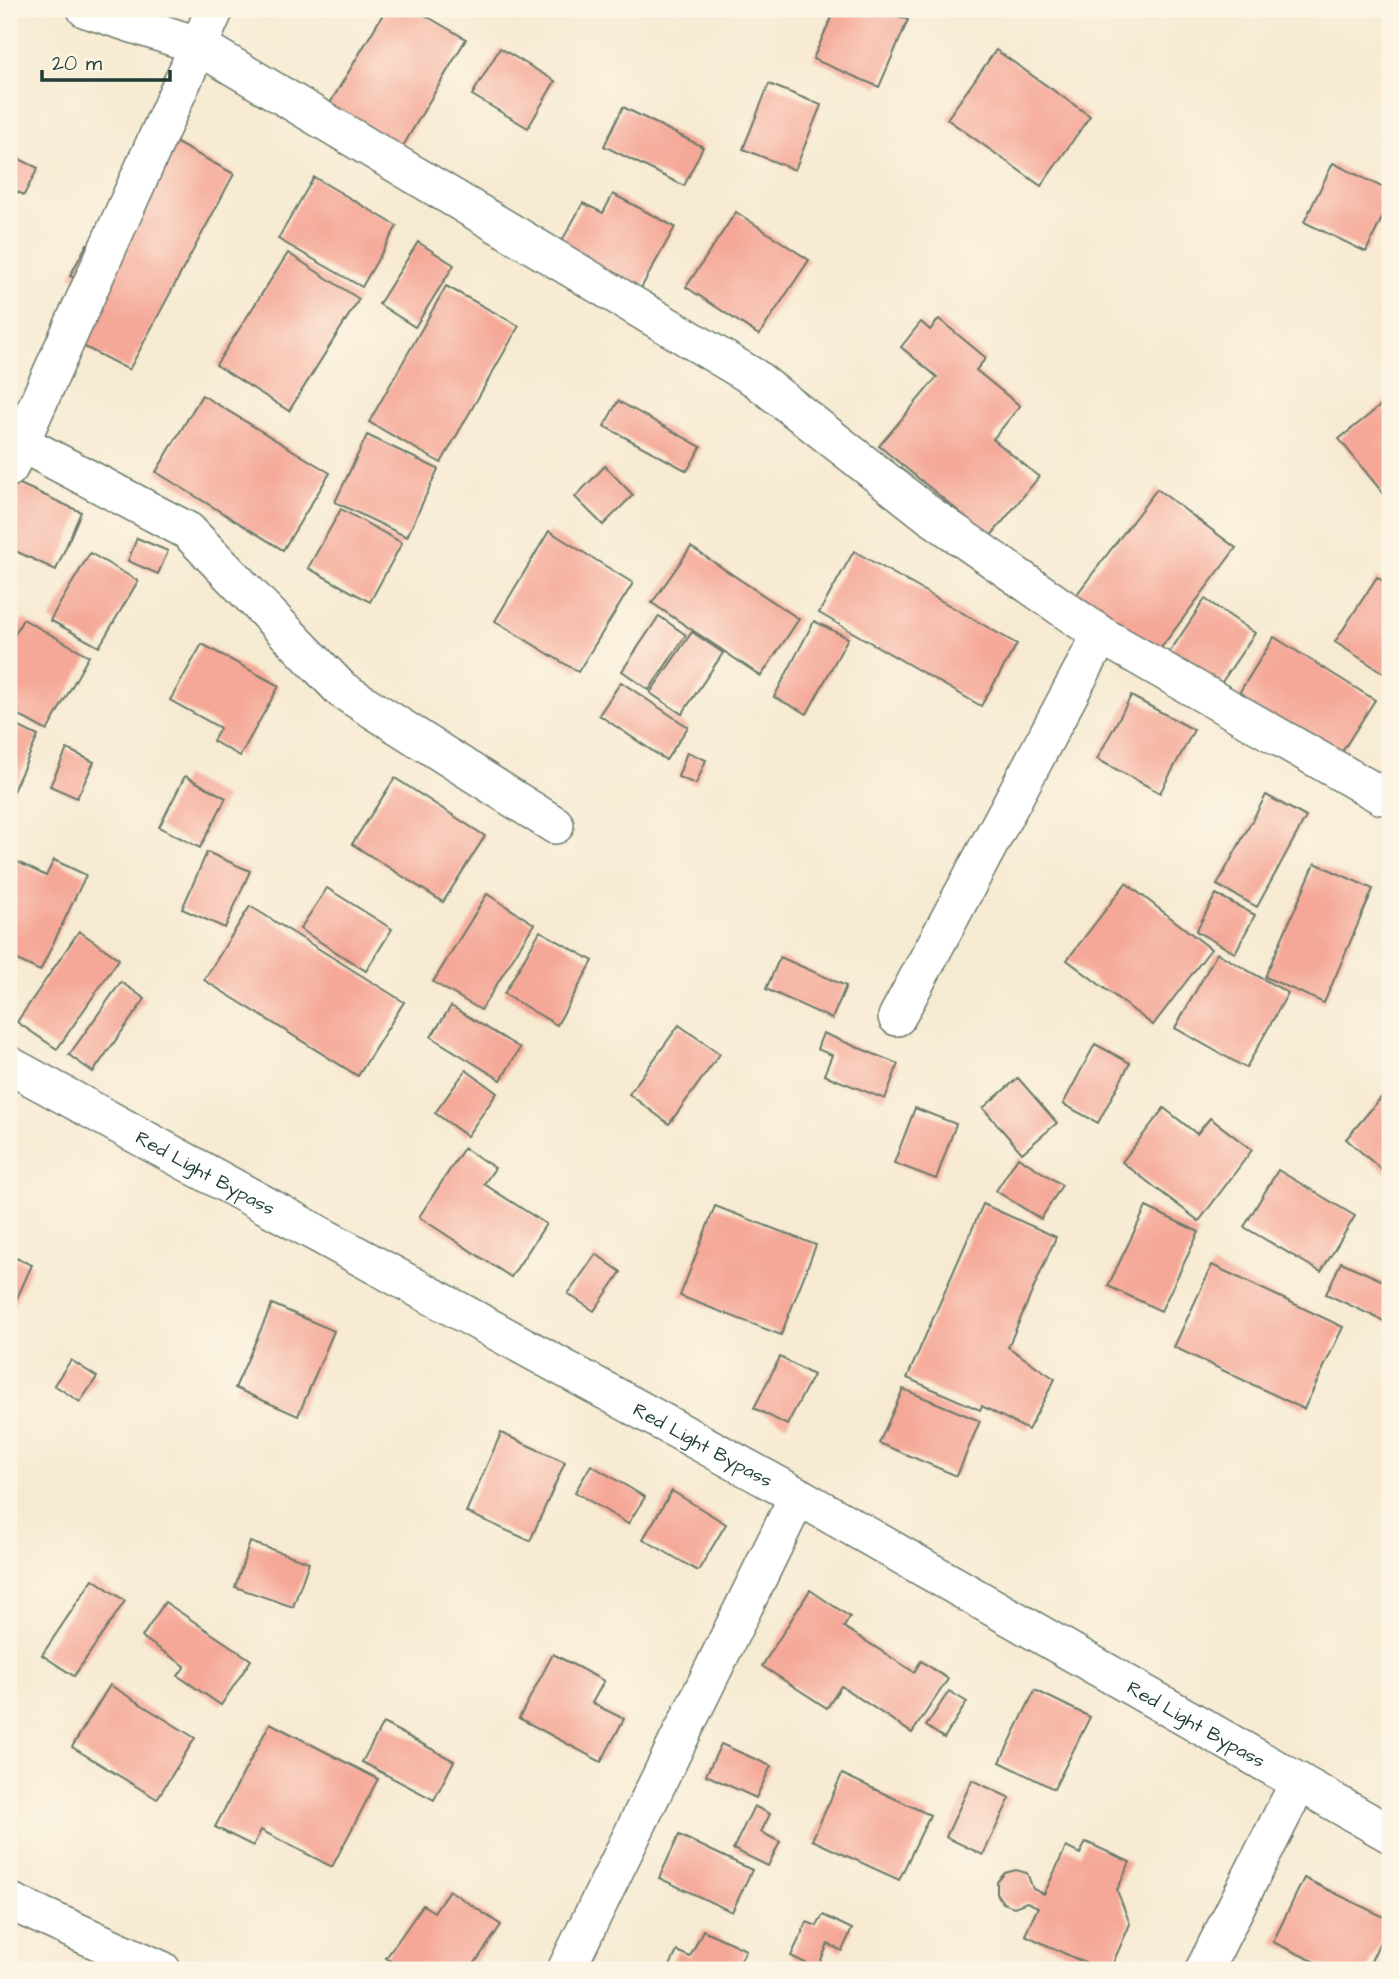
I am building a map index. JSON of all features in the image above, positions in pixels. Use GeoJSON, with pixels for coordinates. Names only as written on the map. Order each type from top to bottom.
{"type":"FeatureCollection","features":[{"type":"Feature","properties":{"kind":"street"},"geometry":{"type":"LineString","coordinates":[[86,9],[197,46],[755,378],[928,514],[1101,635],[1382,796]]}},
{"type":"Feature","properties":{"kind":"street"},"geometry":{"type":"LineString","coordinates":[[215,9],[15,456],[188,531],[342,690],[555,825]]}},
{"type":"Feature","properties":{"kind":"street"},"geometry":{"type":"LineString","coordinates":[[897,1017],[1101,635]]}},
{"type":"Feature","properties":{"kind":"street","name":"Red Light Bypass"},"geometry":{"type":"LineString","coordinates":[[9,1065],[799,1496],[1390,1834]]}},
{"type":"Feature","properties":{"kind":"street"},"geometry":{"type":"LineString","coordinates":[[566,1970],[799,1496]]}},
{"type":"Feature","properties":{"kind":"street"},"geometry":{"type":"LineString","coordinates":[[1204,1970],[1299,1782]]}},
{"type":"Feature","properties":{"kind":"street"},"geometry":{"type":"LineString","coordinates":[[9,1901],[162,1970]]}},
{"type":"Feature","properties":{"kind":"building"},"geometry":{"type":"Polygon","coordinates":[[[386,9],[414,9],[466,39],[396,158],[323,115],[386,9]]]}},
{"type":"Feature","properties":{"kind":"building"},"geometry":{"type":"Polygon","coordinates":[[[835,9],[882,9],[908,20],[879,87],[813,59],[835,9]]]}},
{"type":"Feature","properties":{"kind":"building"},"geometry":{"type":"Polygon","coordinates":[[[500,48],[555,81],[528,128],[472,95],[500,48]]]}},
{"type":"Feature","properties":{"kind":"building"},"geometry":{"type":"Polygon","coordinates":[[[996,50],[1090,116],[1041,186],[947,119],[996,50]]]}},
{"type":"Feature","properties":{"kind":"building"},"geometry":{"type":"Polygon","coordinates":[[[769,84],[821,105],[795,170],[743,149],[769,84]]]}},
{"type":"Feature","properties":{"kind":"building"},"geometry":{"type":"Polygon","coordinates":[[[623,107],[703,147],[684,186],[604,146],[623,107]]]}},
{"type":"Feature","properties":{"kind":"building"},"geometry":{"type":"Polygon","coordinates":[[[162,135],[234,174],[129,370],[56,332],[83,282],[70,276],[87,244],[99,251],[162,135]]]}},
{"type":"Feature","properties":{"kind":"building"},"geometry":{"type":"Polygon","coordinates":[[[9,154],[38,168],[24,195],[9,188],[9,154]]]}},
{"type":"Feature","properties":{"kind":"building"},"geometry":{"type":"Polygon","coordinates":[[[1333,163],[1390,191],[1390,201],[1366,252],[1304,222],[1333,163]]]}},
{"type":"Feature","properties":{"kind":"building"},"geometry":{"type":"Polygon","coordinates":[[[314,177],[397,226],[362,287],[278,239],[314,177]]]}},
{"type":"Feature","properties":{"kind":"building"},"geometry":{"type":"Polygon","coordinates":[[[613,194],[675,227],[640,290],[559,246],[583,203],[603,213],[613,194]]]}},
{"type":"Feature","properties":{"kind":"building"},"geometry":{"type":"Polygon","coordinates":[[[736,212],[809,260],[759,335],[686,287],[736,212]]]}},
{"type":"Feature","properties":{"kind":"building"},"geometry":{"type":"Polygon","coordinates":[[[418,242],[454,265],[415,327],[379,304],[418,242]]]}},
{"type":"Feature","properties":{"kind":"building"},"geometry":{"type":"Polygon","coordinates":[[[288,253],[359,299],[289,411],[216,365],[288,253]]]}},
{"type":"Feature","properties":{"kind":"building"},"geometry":{"type":"Polygon","coordinates":[[[446,286],[519,326],[441,463],[369,422],[446,286]]]}},
{"type":"Feature","properties":{"kind":"building"},"geometry":{"type":"Polygon","coordinates":[[[939,319],[986,358],[976,370],[1020,406],[993,439],[1039,477],[990,537],[879,446],[937,377],[901,347],[921,322],[930,330],[939,319]]]}},
{"type":"Feature","properties":{"kind":"building"},"geometry":{"type":"Polygon","coordinates":[[[202,395],[330,473],[283,550],[156,472],[202,395]]]}},
{"type":"Feature","properties":{"kind":"building"},"geometry":{"type":"Polygon","coordinates":[[[1390,398],[1390,502],[1339,439],[1390,398]]]}},
{"type":"Feature","properties":{"kind":"building"},"geometry":{"type":"Polygon","coordinates":[[[618,401],[701,447],[687,471],[604,426],[618,401]]]}},
{"type":"Feature","properties":{"kind":"building"},"geometry":{"type":"Polygon","coordinates":[[[367,435],[438,469],[407,537],[335,502],[367,435]]]}},
{"type":"Feature","properties":{"kind":"building"},"geometry":{"type":"Polygon","coordinates":[[[605,466],[633,495],[603,525],[575,497],[605,466]]]}},
{"type":"Feature","properties":{"kind":"building"},"geometry":{"type":"Polygon","coordinates":[[[9,479],[81,512],[56,570],[9,548],[9,479]]]}},
{"type":"Feature","properties":{"kind":"building"},"geometry":{"type":"Polygon","coordinates":[[[1157,489],[1236,548],[1154,657],[1074,598],[1157,489]]]}},
{"type":"Feature","properties":{"kind":"building"},"geometry":{"type":"Polygon","coordinates":[[[341,509],[402,543],[370,602],[308,568],[341,509]]]}},
{"type":"Feature","properties":{"kind":"building"},"geometry":{"type":"Polygon","coordinates":[[[549,531],[633,583],[578,672],[495,621],[549,531]]]}},
{"type":"Feature","properties":{"kind":"building"},"geometry":{"type":"Polygon","coordinates":[[[137,538],[168,551],[158,574],[128,561],[137,538]]]}},
{"type":"Feature","properties":{"kind":"building"},"geometry":{"type":"Polygon","coordinates":[[[691,547],[799,619],[761,676],[652,603],[691,547]]]}},
{"type":"Feature","properties":{"kind":"building"},"geometry":{"type":"Polygon","coordinates":[[[854,551],[1017,644],[981,706],[819,613],[854,551]]]}},
{"type":"Feature","properties":{"kind":"building"},"geometry":{"type":"Polygon","coordinates":[[[90,553],[138,581],[99,647],[50,620],[90,553]]]}},
{"type":"Feature","properties":{"kind":"building"},"geometry":{"type":"Polygon","coordinates":[[[1377,577],[1390,586],[1388,676],[1335,642],[1377,577]]]}},
{"type":"Feature","properties":{"kind":"building"},"geometry":{"type":"Polygon","coordinates":[[[1205,599],[1255,633],[1207,704],[1157,671],[1205,599]]]}},
{"type":"Feature","properties":{"kind":"building"},"geometry":{"type":"Polygon","coordinates":[[[659,616],[686,635],[649,690],[622,671],[659,616]]]}},
{"type":"Feature","properties":{"kind":"building"},"geometry":{"type":"Polygon","coordinates":[[[23,619],[89,656],[47,731],[9,710],[9,645],[23,619]]]}},
{"type":"Feature","properties":{"kind":"building"},"geometry":{"type":"Polygon","coordinates":[[[814,621],[848,638],[807,714],[774,697],[814,621]]]}},
{"type":"Feature","properties":{"kind":"building"},"geometry":{"type":"Polygon","coordinates":[[[692,632],[723,653],[682,714],[650,693],[692,632]]]}},
{"type":"Feature","properties":{"kind":"building"},"geometry":{"type":"Polygon","coordinates":[[[1274,637],[1375,700],[1336,761],[1236,698],[1274,637]]]}},
{"type":"Feature","properties":{"kind":"building"},"geometry":{"type":"Polygon","coordinates":[[[202,644],[279,686],[240,756],[213,741],[220,728],[170,700],[202,644]]]}},
{"type":"Feature","properties":{"kind":"building"},"geometry":{"type":"Polygon","coordinates":[[[621,682],[688,727],[666,760],[599,715],[621,682]]]}},
{"type":"Feature","properties":{"kind":"building"},"geometry":{"type":"Polygon","coordinates":[[[1131,696],[1194,730],[1160,793],[1097,759],[1131,696]]]}},
{"type":"Feature","properties":{"kind":"building"},"geometry":{"type":"Polygon","coordinates":[[[9,722],[38,736],[9,800],[9,722]]]}},
{"type":"Feature","properties":{"kind":"building"},"geometry":{"type":"Polygon","coordinates":[[[67,749],[94,762],[77,798],[50,786],[67,749]]]}},
{"type":"Feature","properties":{"kind":"building"},"geometry":{"type":"Polygon","coordinates":[[[687,752],[706,760],[696,784],[678,777],[687,752]]]}},
{"type":"Feature","properties":{"kind":"building"},"geometry":{"type":"Polygon","coordinates":[[[185,776],[226,798],[200,848],[159,827],[185,776]]]}},
{"type":"Feature","properties":{"kind":"building"},"geometry":{"type":"Polygon","coordinates":[[[395,778],[485,836],[443,902],[352,844],[395,778]]]}},
{"type":"Feature","properties":{"kind":"building"},"geometry":{"type":"Polygon","coordinates":[[[1266,795],[1306,817],[1257,907],[1217,885],[1266,795]]]}},
{"type":"Feature","properties":{"kind":"building"},"geometry":{"type":"Polygon","coordinates":[[[207,852],[250,871],[225,928],[182,909],[207,852]]]}},
{"type":"Feature","properties":{"kind":"building"},"geometry":{"type":"Polygon","coordinates":[[[54,860],[86,875],[40,971],[9,956],[9,877],[16,861],[46,876],[54,860]]]}},
{"type":"Feature","properties":{"kind":"building"},"geometry":{"type":"Polygon","coordinates":[[[1315,863],[1373,889],[1324,1003],[1265,977],[1315,863]]]}},
{"type":"Feature","properties":{"kind":"building"},"geometry":{"type":"Polygon","coordinates":[[[1126,883],[1211,949],[1153,1025],[1067,960],[1126,883]]]}},
{"type":"Feature","properties":{"kind":"building"},"geometry":{"type":"Polygon","coordinates":[[[327,888],[392,929],[366,971],[300,929],[327,888]]]}},
{"type":"Feature","properties":{"kind":"building"},"geometry":{"type":"Polygon","coordinates":[[[487,894],[534,924],[481,1010],[433,982],[487,894]]]}},
{"type":"Feature","properties":{"kind":"building"},"geometry":{"type":"Polygon","coordinates":[[[1216,894],[1255,915],[1235,953],[1196,931],[1216,894]]]}},
{"type":"Feature","properties":{"kind":"building"},"geometry":{"type":"Polygon","coordinates":[[[250,906],[404,1002],[358,1076],[204,980],[250,906]]]}},
{"type":"Feature","properties":{"kind":"building"},"geometry":{"type":"Polygon","coordinates":[[[79,931],[119,959],[57,1049],[17,1022],[79,931]]]}},
{"type":"Feature","properties":{"kind":"building"},"geometry":{"type":"Polygon","coordinates":[[[540,931],[593,961],[557,1025],[504,994],[540,931]]]}},
{"type":"Feature","properties":{"kind":"building"},"geometry":{"type":"Polygon","coordinates":[[[1217,953],[1288,993],[1246,1068],[1175,1028],[1217,953]]]}},
{"type":"Feature","properties":{"kind":"building"},"geometry":{"type":"Polygon","coordinates":[[[780,957],[846,986],[832,1019],[766,989],[780,957]]]}},
{"type":"Feature","properties":{"kind":"building"},"geometry":{"type":"Polygon","coordinates":[[[121,982],[145,999],[93,1072],[69,1055],[121,982]]]}},
{"type":"Feature","properties":{"kind":"building"},"geometry":{"type":"Polygon","coordinates":[[[451,1006],[520,1048],[501,1080],[431,1037],[451,1006]]]}},
{"type":"Feature","properties":{"kind":"building"},"geometry":{"type":"Polygon","coordinates":[[[679,1025],[720,1054],[669,1124],[629,1094],[679,1025]]]}},
{"type":"Feature","properties":{"kind":"building"},"geometry":{"type":"Polygon","coordinates":[[[823,1033],[898,1064],[885,1099],[824,1075],[832,1055],[817,1049],[823,1033]]]}},
{"type":"Feature","properties":{"kind":"building"},"geometry":{"type":"Polygon","coordinates":[[[1095,1044],[1130,1063],[1098,1123],[1063,1104],[1095,1044]]]}},
{"type":"Feature","properties":{"kind":"building"},"geometry":{"type":"Polygon","coordinates":[[[466,1070],[497,1093],[467,1136],[435,1113],[466,1070]]]}},
{"type":"Feature","properties":{"kind":"building"},"geometry":{"type":"Polygon","coordinates":[[[1018,1078],[1057,1123],[1022,1153],[983,1108],[1018,1078]]]}},
{"type":"Feature","properties":{"kind":"building"},"geometry":{"type":"Polygon","coordinates":[[[1390,1087],[1390,1177],[1346,1139],[1390,1087]]]}},
{"type":"Feature","properties":{"kind":"building"},"geometry":{"type":"Polygon","coordinates":[[[915,1108],[956,1124],[936,1179],[894,1163],[915,1108]]]}},
{"type":"Feature","properties":{"kind":"building"},"geometry":{"type":"Polygon","coordinates":[[[1164,1108],[1197,1134],[1210,1118],[1252,1150],[1199,1221],[1122,1162],[1164,1108]]]}},
{"type":"Feature","properties":{"kind":"building"},"geometry":{"type":"Polygon","coordinates":[[[464,1148],[495,1168],[484,1184],[546,1224],[511,1277],[419,1217],[464,1148]]]}},
{"type":"Feature","properties":{"kind":"building"},"geometry":{"type":"Polygon","coordinates":[[[1018,1157],[1062,1185],[1041,1219],[996,1191],[1018,1157]]]}},
{"type":"Feature","properties":{"kind":"building"},"geometry":{"type":"Polygon","coordinates":[[[1278,1170],[1355,1216],[1321,1272],[1244,1227],[1278,1170]]]}},
{"type":"Feature","properties":{"kind":"building"},"geometry":{"type":"Polygon","coordinates":[[[983,1204],[1056,1237],[1008,1347],[1055,1379],[1028,1430],[982,1406],[980,1410],[907,1378],[983,1204]]]}},
{"type":"Feature","properties":{"kind":"building"},"geometry":{"type":"Polygon","coordinates":[[[715,1206],[816,1245],[781,1335],[680,1296],[715,1206]]]}},
{"type":"Feature","properties":{"kind":"building"},"geometry":{"type":"Polygon","coordinates":[[[1146,1207],[1199,1232],[1161,1311],[1108,1286],[1146,1207]]]}},
{"type":"Feature","properties":{"kind":"building"},"geometry":{"type":"Polygon","coordinates":[[[596,1254],[621,1272],[594,1311],[568,1294],[596,1254]]]}},
{"type":"Feature","properties":{"kind":"building"},"geometry":{"type":"Polygon","coordinates":[[[9,1255],[32,1265],[13,1307],[9,1305],[9,1255]]]}},
{"type":"Feature","properties":{"kind":"building"},"geometry":{"type":"Polygon","coordinates":[[[1341,1262],[1390,1284],[1390,1324],[1326,1294],[1341,1262]]]}},
{"type":"Feature","properties":{"kind":"building"},"geometry":{"type":"Polygon","coordinates":[[[1212,1265],[1343,1327],[1304,1409],[1174,1347],[1212,1265]]]}},
{"type":"Feature","properties":{"kind":"building"},"geometry":{"type":"Polygon","coordinates":[[[272,1304],[334,1331],[298,1416],[235,1388],[272,1304]]]}},
{"type":"Feature","properties":{"kind":"building"},"geometry":{"type":"Polygon","coordinates":[[[780,1357],[813,1375],[787,1425],[754,1408],[780,1357]]]}},
{"type":"Feature","properties":{"kind":"building"},"geometry":{"type":"Polygon","coordinates":[[[71,1360],[97,1377],[80,1402],[54,1385],[71,1360]]]}},
{"type":"Feature","properties":{"kind":"building"},"geometry":{"type":"Polygon","coordinates":[[[903,1389],[980,1421],[957,1476],[879,1443],[903,1389]]]}},
{"type":"Feature","properties":{"kind":"building"},"geometry":{"type":"Polygon","coordinates":[[[501,1433],[565,1462],[530,1541],[466,1512],[501,1433]]]}},
{"type":"Feature","properties":{"kind":"building"},"geometry":{"type":"Polygon","coordinates":[[[591,1465],[645,1497],[628,1524],[575,1492],[591,1465]]]}},
{"type":"Feature","properties":{"kind":"building"},"geometry":{"type":"Polygon","coordinates":[[[672,1491],[726,1524],[698,1571],[643,1539],[672,1491]]]}},
{"type":"Feature","properties":{"kind":"building"},"geometry":{"type":"Polygon","coordinates":[[[250,1542],[309,1562],[293,1607],[235,1587],[250,1542]]]}},
{"type":"Feature","properties":{"kind":"building"},"geometry":{"type":"Polygon","coordinates":[[[93,1579],[125,1601],[74,1676],[42,1655],[93,1579]]]}},
{"type":"Feature","properties":{"kind":"building"},"geometry":{"type":"Polygon","coordinates":[[[810,1590],[850,1617],[844,1627],[914,1672],[921,1661],[948,1679],[912,1733],[841,1686],[827,1708],[762,1666],[810,1590]]]}},
{"type":"Feature","properties":{"kind":"building"},"geometry":{"type":"Polygon","coordinates":[[[165,1602],[251,1660],[221,1705],[178,1676],[185,1666],[142,1637],[165,1602]]]}},
{"type":"Feature","properties":{"kind":"building"},"geometry":{"type":"Polygon","coordinates":[[[553,1654],[604,1681],[592,1703],[624,1719],[601,1762],[519,1718],[553,1654]]]}},
{"type":"Feature","properties":{"kind":"building"},"geometry":{"type":"Polygon","coordinates":[[[110,1685],[195,1738],[157,1799],[72,1747],[110,1685]]]}},
{"type":"Feature","properties":{"kind":"building"},"geometry":{"type":"Polygon","coordinates":[[[1035,1690],[1090,1717],[1054,1789],[1000,1762],[1035,1690]]]}},
{"type":"Feature","properties":{"kind":"building"},"geometry":{"type":"Polygon","coordinates":[[[949,1691],[967,1702],[944,1738],[926,1726],[949,1691]]]}},
{"type":"Feature","properties":{"kind":"building"},"geometry":{"type":"Polygon","coordinates":[[[270,1723],[378,1779],[332,1867],[261,1830],[253,1846],[215,1827],[270,1723]]]}},
{"type":"Feature","properties":{"kind":"building"},"geometry":{"type":"Polygon","coordinates":[[[383,1723],[454,1761],[434,1800],[362,1762],[383,1723]]]}},
{"type":"Feature","properties":{"kind":"building"},"geometry":{"type":"Polygon","coordinates":[[[721,1744],[771,1766],[756,1798],[706,1775],[721,1744]]]}},
{"type":"Feature","properties":{"kind":"building"},"geometry":{"type":"Polygon","coordinates":[[[842,1774],[930,1815],[899,1880],[812,1840],[842,1774]]]}},
{"type":"Feature","properties":{"kind":"building"},"geometry":{"type":"Polygon","coordinates":[[[972,1780],[1010,1798],[983,1855],[946,1837],[972,1780]]]}},
{"type":"Feature","properties":{"kind":"building"},"geometry":{"type":"Polygon","coordinates":[[[754,1806],[770,1814],[761,1832],[780,1842],[768,1866],[733,1849],[754,1806]]]}},
{"type":"Feature","properties":{"kind":"building"},"geometry":{"type":"Polygon","coordinates":[[[679,1835],[752,1870],[732,1912],[659,1878],[679,1835]]]}},
{"type":"Feature","properties":{"kind":"building"},"geometry":{"type":"Polygon","coordinates":[[[1086,1842],[1130,1862],[1117,1890],[1130,1924],[1110,1970],[1100,1970],[1025,1935],[1038,1907],[1027,1902],[1014,1907],[1003,1903],[997,1894],[997,1882],[1005,1873],[1016,1870],[1027,1873],[1033,1889],[1044,1894],[1066,1847],[1080,1854],[1086,1842]]]}},
{"type":"Feature","properties":{"kind":"building"},"geometry":{"type":"Polygon","coordinates":[[[1304,1878],[1390,1920],[1367,1970],[1332,1970],[1273,1942],[1304,1878]]]}},
{"type":"Feature","properties":{"kind":"building"},"geometry":{"type":"Polygon","coordinates":[[[449,1890],[501,1925],[470,1970],[394,1970],[397,1965],[386,1958],[423,1905],[434,1912],[449,1890]]]}},
{"type":"Feature","properties":{"kind":"building"},"geometry":{"type":"Polygon","coordinates":[[[823,1915],[852,1929],[842,1951],[828,1944],[817,1969],[791,1956],[807,1922],[817,1926],[823,1915]]]}},
{"type":"Feature","properties":{"kind":"building"},"geometry":{"type":"Polygon","coordinates":[[[703,1930],[746,1950],[736,1970],[668,1970],[677,1951],[690,1957],[703,1930]]]}}]}
